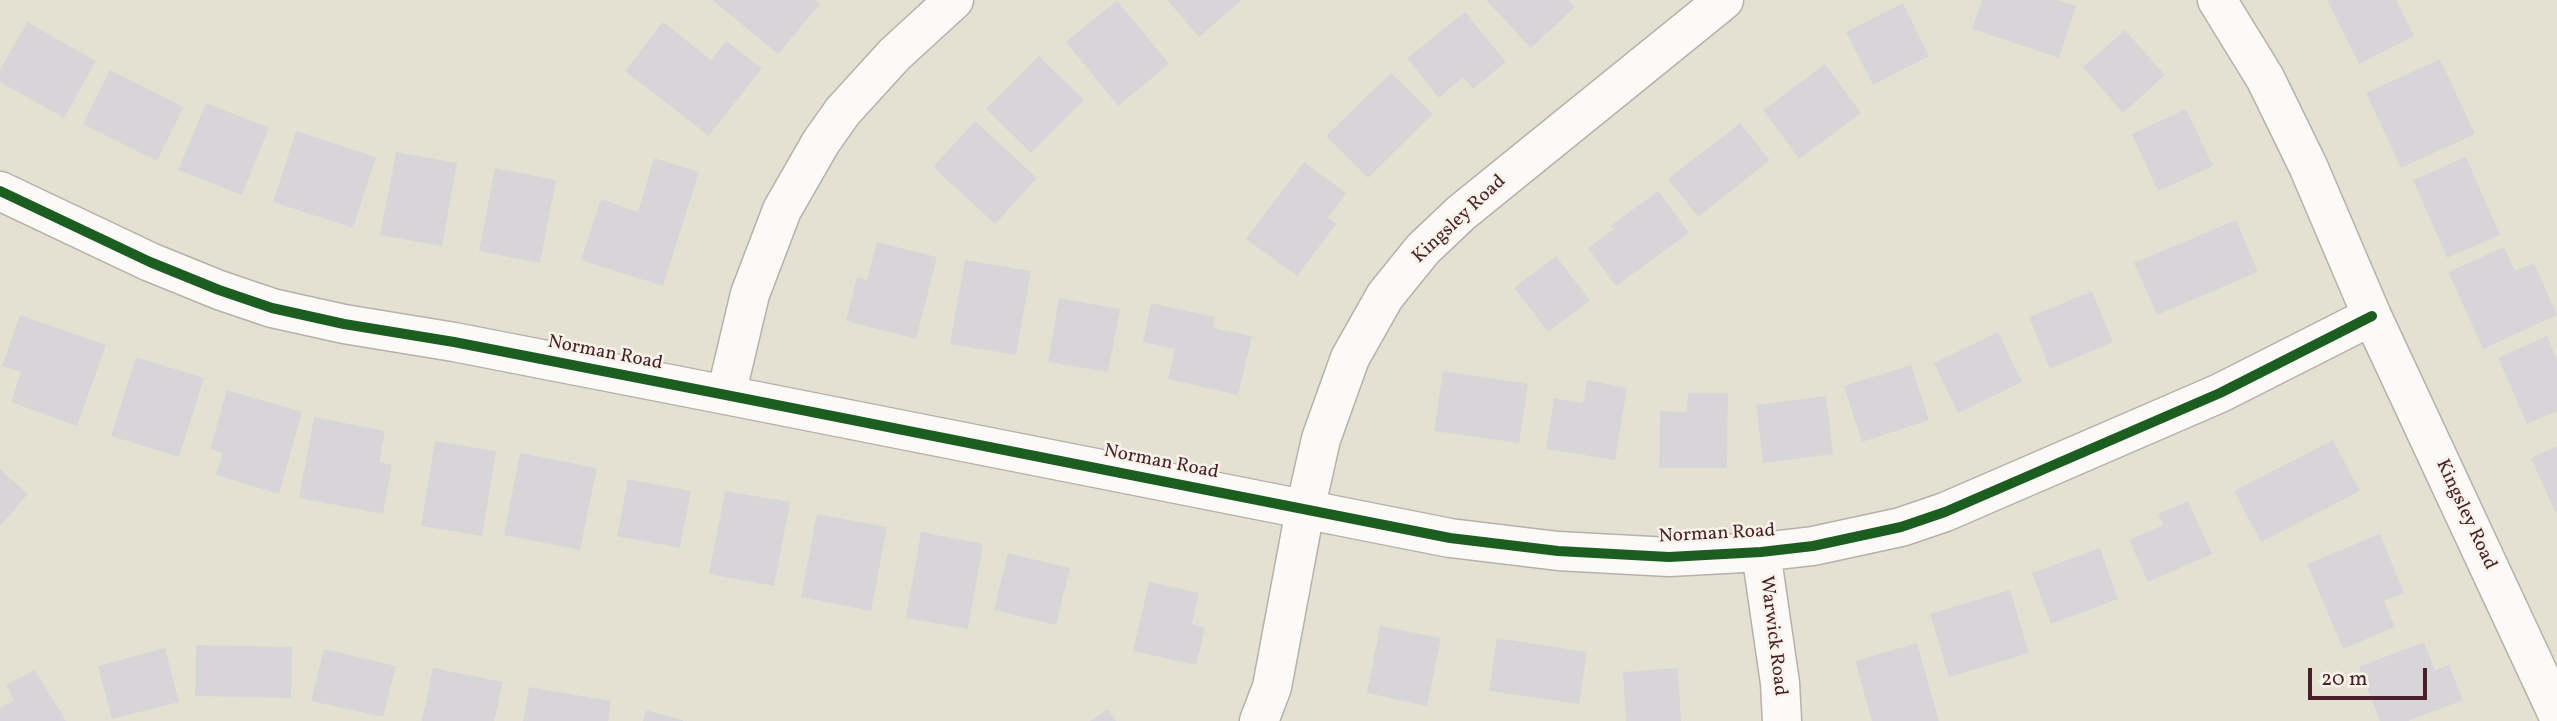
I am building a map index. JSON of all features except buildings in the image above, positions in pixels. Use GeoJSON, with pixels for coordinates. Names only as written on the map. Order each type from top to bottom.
{"type":"FeatureCollection","features":[{"type":"Feature","properties":{"kind":"street"},"geometry":{"type":"LineString","coordinates":[[726,395],[750,294],[782,210],[821,142],[843,111],[895,54],[954,0]]}},
{"type":"Feature","properties":{"kind":"street","name":"Kingsley Road"},"geometry":{"type":"LineString","coordinates":[[1259,721],[1272,687],[1321,439],[1350,358],[1385,296],[1423,249],[1461,213],[1724,0]]}},
{"type":"Feature","properties":{"kind":"street","name":"Kingsley Road"},"geometry":{"type":"LineString","coordinates":[[2217,0],[2265,78],[2308,166],[2372,316],[2557,713]]}},
{"type":"Feature","properties":{"kind":"street","name":"Norman Road"},"geometry":{"type":"LineString","coordinates":[[1,193],[150,262],[219,290],[272,307],[344,324],[454,342],[1450,538],[1558,551],[1669,557],[1813,546],[1888,529],[1945,512],[2220,393],[2372,316]]}},
{"type":"Feature","properties":{"kind":"street","name":"Warwick Road"},"geometry":{"type":"LineString","coordinates":[[1761,552],[1780,683],[1782,721]]}},
{"type":"Feature","properties":{"kind":"cycle path"},"geometry":{"type":"LineString","coordinates":[[0,191],[150,262],[219,290],[272,308],[344,324],[454,342],[1450,538],[1558,551],[1669,557],[1813,546],[1901,527],[1945,512],[2220,393],[2372,316]]}}]}
